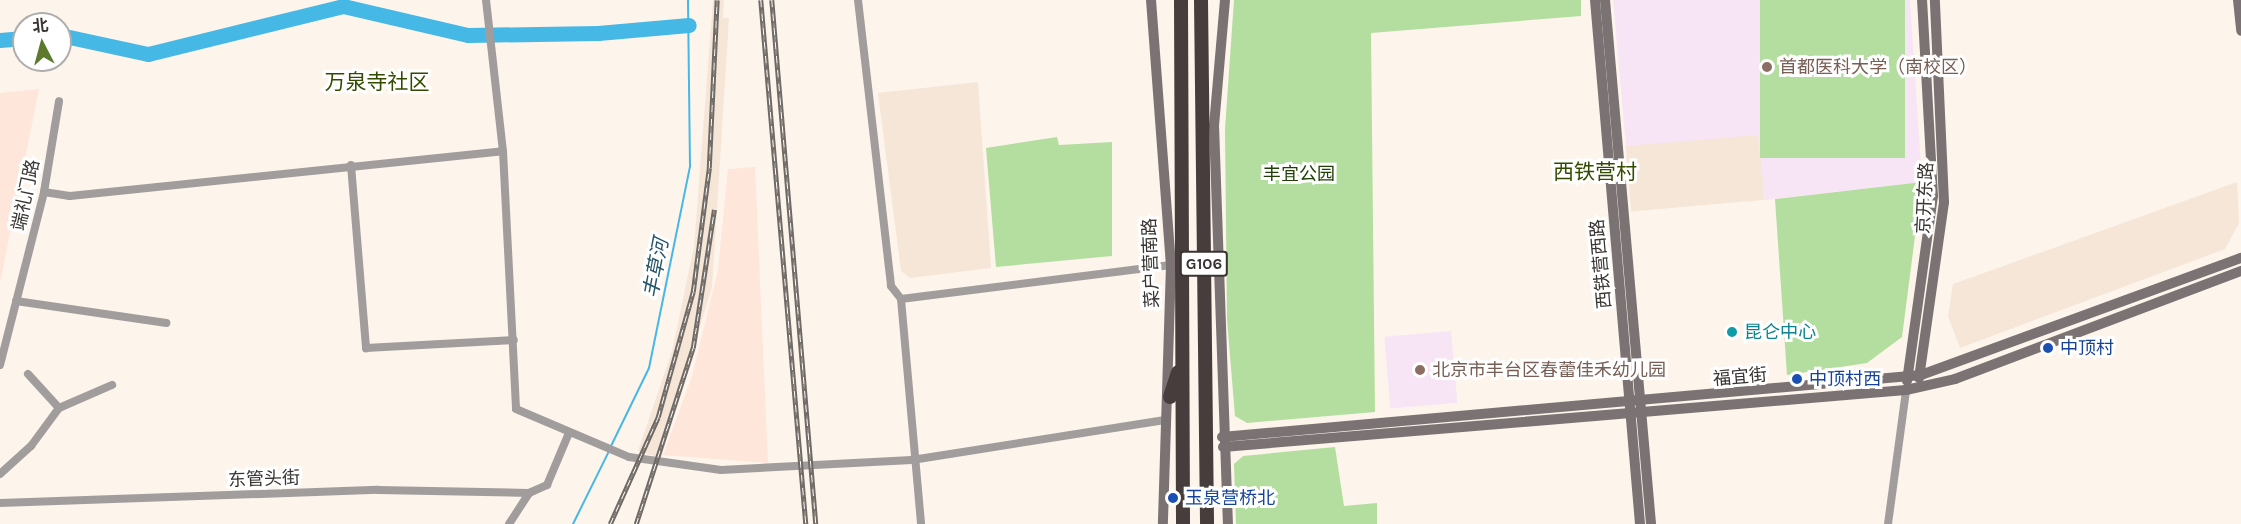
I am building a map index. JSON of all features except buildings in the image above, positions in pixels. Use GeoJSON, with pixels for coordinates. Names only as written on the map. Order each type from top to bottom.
{"type":"FeatureCollection","features":[{"type":"Feature","properties":{"kind":"highway","name":"菜户营南路"},"geometry":{"type":"LineString","coordinates":[[1182,2],[1183,524]]}},
{"type":"Feature","properties":{"kind":"highway","name":"G106"},"geometry":{"type":"LineString","coordinates":[[1201,2],[1207,524]]}},
{"type":"Feature","properties":{"kind":"highway"},"geometry":{"type":"LineString","coordinates":[[1170,397],[1182,361]]}},
{"type":"Feature","properties":{"kind":"street"},"geometry":{"type":"LineString","coordinates":[[486,0],[502,152],[516,409],[629,457],[721,470],[912,460],[1165,420]]}},
{"type":"Feature","properties":{"kind":"street"},"geometry":{"type":"LineString","coordinates":[[858,0],[891,286],[901,299],[912,460],[921,524]]}},
{"type":"Feature","properties":{"kind":"street","name":"菜户营南路"},"geometry":{"type":"LineString","coordinates":[[1151,0],[1171,265],[1170,397],[1165,420],[1163,524]]}},
{"type":"Feature","properties":{"kind":"street"},"geometry":{"type":"LineString","coordinates":[[1226,0],[1214,125],[1223,442],[1228,524]]}},
{"type":"Feature","properties":{"kind":"street","name":"西铁营西路"},"geometry":{"type":"LineString","coordinates":[[1595,0],[1640,524]]}},
{"type":"Feature","properties":{"kind":"street","name":"西铁营西路"},"geometry":{"type":"LineString","coordinates":[[1605,0],[1651,524]]}},
{"type":"Feature","properties":{"kind":"street","name":"京开东路"},"geometry":{"type":"LineString","coordinates":[[1888,524],[1933,196],[1922,0]]}},
{"type":"Feature","properties":{"kind":"street","name":"京开东路"},"geometry":{"type":"LineString","coordinates":[[1921,375],[1944,185],[1935,0]]}},
{"type":"Feature","properties":{"kind":"street"},"geometry":{"type":"LineString","coordinates":[[2238,0],[2241,31]]}},
{"type":"Feature","properties":{"kind":"street","name":"端礼门路"},"geometry":{"type":"LineString","coordinates":[[0,365],[44,192],[59,101]]}},
{"type":"Feature","properties":{"kind":"street"},"geometry":{"type":"LineString","coordinates":[[44,192],[70,196],[351,165],[502,152]]}},
{"type":"Feature","properties":{"kind":"street"},"geometry":{"type":"LineString","coordinates":[[351,165],[366,348],[514,340]]}},
{"type":"Feature","properties":{"kind":"street","name":"福宜街"},"geometry":{"type":"LineString","coordinates":[[1642,407],[1921,375],[2241,258]]}},
{"type":"Feature","properties":{"kind":"street"},"geometry":{"type":"LineString","coordinates":[[901,299],[1171,265]]}},
{"type":"Feature","properties":{"kind":"street","name":"福宜街"},"geometry":{"type":"LineString","coordinates":[[1223,442],[1642,407],[1906,390],[1955,379],[2241,271]]}},
{"type":"Feature","properties":{"kind":"street"},"geometry":{"type":"LineString","coordinates":[[16,301],[166,323]]}},
{"type":"Feature","properties":{"kind":"street"},"geometry":{"type":"LineString","coordinates":[[27,374],[59,408]]}},
{"type":"Feature","properties":{"kind":"street"},"geometry":{"type":"LineString","coordinates":[[1906,390],[1921,375]]}},
{"type":"Feature","properties":{"kind":"street"},"geometry":{"type":"LineString","coordinates":[[0,474],[31,446],[59,408],[112,385]]}},
{"type":"Feature","properties":{"kind":"street"},"geometry":{"type":"LineString","coordinates":[[509,524],[529,493],[547,485],[569,433]]}},
{"type":"Feature","properties":{"kind":"street","name":"东管头街"},"geometry":{"type":"LineString","coordinates":[[0,503],[378,490],[529,493]]}},
{"type":"Feature","properties":{"kind":"shaded area"},"geometry":{"type":"Polygon","coordinates":[[[713,0],[724,0],[723,18],[729,18],[712,287],[661,458],[638,451],[672,351],[694,247],[713,0]]]}},
{"type":"Feature","properties":{"kind":"shaded area","name":"首都医科大学（南校区）"},"geometry":{"type":"Polygon","coordinates":[[[1613,0],[1910,0],[1922,182],[1765,200],[1758,135],[1626,146],[1613,0]]]}},
{"type":"Feature","properties":{"kind":"shaded area"},"geometry":{"type":"Polygon","coordinates":[[[978,82],[991,268],[910,278],[901,271],[878,93],[978,82]]]}},
{"type":"Feature","properties":{"kind":"shaded area"},"geometry":{"type":"Polygon","coordinates":[[[39,89],[0,283],[0,93],[39,89]]]}},
{"type":"Feature","properties":{"kind":"shaded area"},"geometry":{"type":"Polygon","coordinates":[[[1759,134],[1765,200],[1631,211],[1626,146],[1759,134]]]}},
{"type":"Feature","properties":{"kind":"shaded area"},"geometry":{"type":"Polygon","coordinates":[[[755,167],[768,463],[663,455],[692,376],[718,270],[728,169],[755,167]]]}},
{"type":"Feature","properties":{"kind":"shaded area"},"geometry":{"type":"Polygon","coordinates":[[[2237,182],[2239,223],[2225,249],[1960,348],[1948,316],[1953,284],[2237,182]]]}},
{"type":"Feature","properties":{"kind":"shaded area","name":"北京市丰台区春蕾佳禾幼儿园"},"geometry":{"type":"Polygon","coordinates":[[[1451,331],[1457,403],[1391,409],[1384,337],[1451,331]]]}},
{"type":"Feature","properties":{"kind":"green space","name":"丰宜公园"},"geometry":{"type":"Polygon","coordinates":[[[1234,0],[1581,0],[1581,16],[1371,33],[1375,412],[1247,423],[1235,416],[1227,320],[1225,129],[1234,0]]]}},
{"type":"Feature","properties":{"kind":"green space"},"geometry":{"type":"Polygon","coordinates":[[[1760,0],[1905,0],[1905,158],[1760,158],[1760,0]]]}},
{"type":"Feature","properties":{"kind":"green space"},"geometry":{"type":"Polygon","coordinates":[[[1057,137],[1059,145],[1112,142],[1112,256],[996,267],[986,148],[1057,137]]]}},
{"type":"Feature","properties":{"kind":"green space"},"geometry":{"type":"Polygon","coordinates":[[[1922,182],[1902,337],[1867,363],[1787,375],[1775,199],[1922,182]]]}},
{"type":"Feature","properties":{"kind":"green space"},"geometry":{"type":"Polygon","coordinates":[[[1335,447],[1344,506],[1377,503],[1377,524],[1236,524],[1234,464],[1243,456],[1335,447]]]}},
{"type":"Feature","properties":{"kind":"waterway","name":"丰草河"},"geometry":{"type":"LineString","coordinates":[[611,446],[649,368],[690,166],[688,0]]}},
{"type":"Feature","properties":{"kind":"waterway"},"geometry":{"type":"LineString","coordinates":[[72,38],[148,54],[343,6],[468,35],[598,33],[689,25]]}},
{"type":"Feature","properties":{"kind":"waterway"},"geometry":{"type":"LineString","coordinates":[[0,40],[12,39]]}},
{"type":"Feature","properties":{"kind":"waterway","name":"丰草河"},"geometry":{"type":"LineString","coordinates":[[573,524],[609,451]]}},
{"type":"Feature","properties":{"kind":"railway"},"geometry":{"type":"LineString","coordinates":[[610,524],[658,417],[693,292],[709,168],[717,0]]}},
{"type":"Feature","properties":{"kind":"railway"},"geometry":{"type":"LineString","coordinates":[[761,0],[806,524]]}},
{"type":"Feature","properties":{"kind":"railway"},"geometry":{"type":"LineString","coordinates":[[772,0],[816,524]]}},
{"type":"Feature","properties":{"kind":"railway"},"geometry":{"type":"LineString","coordinates":[[636,524],[693,348],[714,210]]}},
{"type":"Feature","properties":{"kind":"place","name":"首都医科大学（南校区）"},"geometry":{"type":"Point","coordinates":[1767,67]}},
{"type":"Feature","properties":{"kind":"place","name":"昆仑中心"},"geometry":{"type":"Point","coordinates":[1732,332]}},
{"type":"Feature","properties":{"kind":"place","name":"中顶村"},"geometry":{"type":"Point","coordinates":[2048,348]}},
{"type":"Feature","properties":{"kind":"place","name":"北京市丰台区春蕾佳禾幼儿园"},"geometry":{"type":"Point","coordinates":[1420,370]}},
{"type":"Feature","properties":{"kind":"place","name":"中顶村西"},"geometry":{"type":"Point","coordinates":[1797,379]}},
{"type":"Feature","properties":{"kind":"place","name":"玉泉营桥北"},"geometry":{"type":"Point","coordinates":[1173,498]}},
{"type":"Feature","properties":{"kind":"district","name":"万泉寺社区"},"geometry":{"type":"Point","coordinates":[377,82]}},
{"type":"Feature","properties":{"kind":"district","name":"西铁营村"},"geometry":{"type":"Point","coordinates":[1595,172]}}]}
